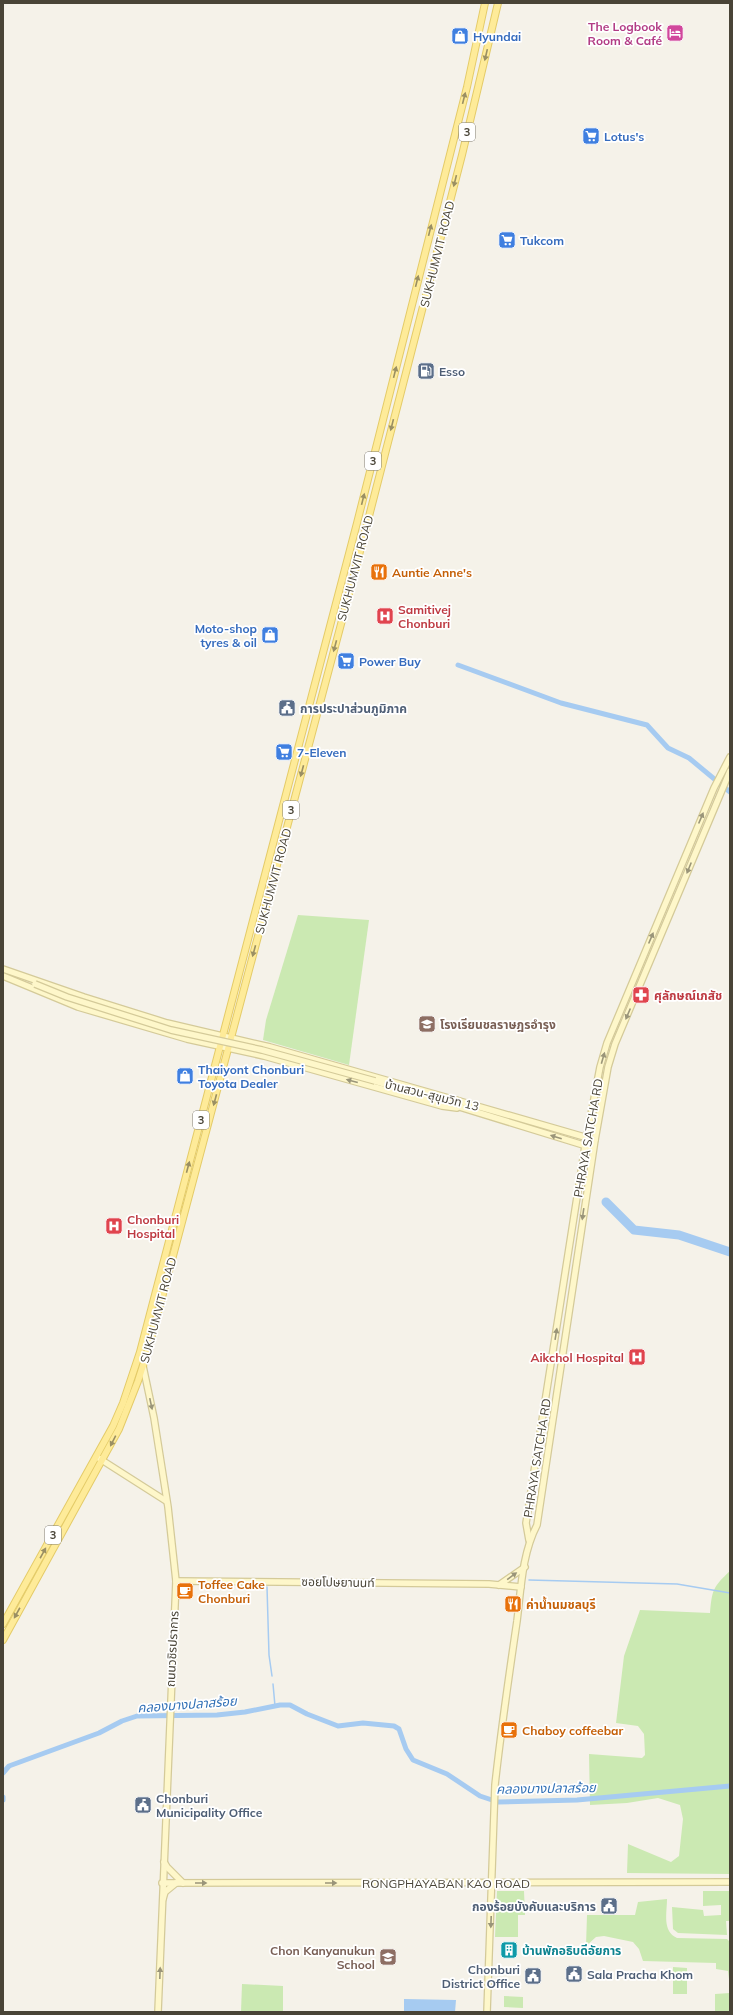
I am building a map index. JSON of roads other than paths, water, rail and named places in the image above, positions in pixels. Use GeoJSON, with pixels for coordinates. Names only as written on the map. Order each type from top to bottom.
{"type":"FeatureCollection","features":[{"type":"Feature","properties":{"kind":"main road","name":"SUKHUMVIT ROAD"},"geometry":{"type":"LineString","coordinates":[[3,1624],[97,1457],[123,1403],[140,1352],[355,530],[467,87],[485,3]]}},
{"type":"Feature","properties":{"kind":"main road","name":"SUKHUMVIT ROAD"},"geometry":{"type":"LineString","coordinates":[[3,1640],[103,1460],[127,1411],[143,1366],[416,334],[462,155],[498,3]]}},
{"type":"Feature","properties":{"kind":"main road"},"geometry":{"type":"LineString","coordinates":[[405,332],[416,334]]}},
{"type":"Feature","properties":{"kind":"main road","name":"PHRAYA SATCHA RD"},"geometry":{"type":"LineString","coordinates":[[487,2012],[493,1883],[495,1796],[499,1751],[529,1540],[526,1523],[585,1146],[600,1067],[607,1044],[719,775],[730,757]]}},
{"type":"Feature","properties":{"kind":"main road","name":"PHRAYA SATCHA RD"},"geometry":{"type":"LineString","coordinates":[[529,1540],[537,1525],[593,1148],[608,1067],[615,1044],[730,771]]}},
{"type":"Feature","properties":{"kind":"main road"},"geometry":{"type":"LineString","coordinates":[[3,969],[84,997],[174,1025],[231,1037],[446,1096],[459,1101]]}},
{"type":"Feature","properties":{"kind":"main road"},"geometry":{"type":"LineString","coordinates":[[3,969],[67,997],[171,1030],[262,1050],[375,1081]]}},
{"type":"Feature","properties":{"kind":"main road"},"geometry":{"type":"LineString","coordinates":[[3,975],[35,984]]}},
{"type":"Feature","properties":{"kind":"main road"},"geometry":{"type":"LineString","coordinates":[[3,975],[78,1007],[171,1035],[264,1056],[442,1106],[457,1108]]}},
{"type":"Feature","properties":{"kind":"main road"},"geometry":{"type":"LineString","coordinates":[[171,1035],[174,1025]]}},
{"type":"Feature","properties":{"kind":"main road","name":"บ้านสวน-สุขุมวิท 13"},"geometry":{"type":"LineString","coordinates":[[375,1081],[459,1101],[595,1140]]}},
{"type":"Feature","properties":{"kind":"main road","name":"บ้านสวน-สุขุมวิท 13"},"geometry":{"type":"LineString","coordinates":[[375,1081],[457,1108],[593,1148]]}},
{"type":"Feature","properties":{"kind":"main road"},"geometry":{"type":"LineString","coordinates":[[570,1243],[579,1244]]}},
{"type":"Feature","properties":{"kind":"main road"},"geometry":{"type":"LineString","coordinates":[[558,1320],[567,1322]]}},
{"type":"Feature","properties":{"kind":"main road","name":"ถนนวชิรปราการ"},"geometry":{"type":"LineString","coordinates":[[143,1366],[154,1418],[176,1581],[169,1711],[158,2012]]}},
{"type":"Feature","properties":{"kind":"main road"},"geometry":{"type":"LineString","coordinates":[[548,1386],[557,1390]]}},
{"type":"Feature","properties":{"kind":"main road"},"geometry":{"type":"LineString","coordinates":[[97,1457],[166,1501]]}},
{"type":"Feature","properties":{"kind":"main road"},"geometry":{"type":"LineString","coordinates":[[526,1523],[537,1525]]}},
{"type":"Feature","properties":{"kind":"main road"},"geometry":{"type":"LineString","coordinates":[[500,1585],[525,1567]]}},
{"type":"Feature","properties":{"kind":"main road","name":"ซอยโปษยานนท์"},"geometry":{"type":"LineString","coordinates":[[176,1581],[500,1585],[521,1588]]}},
{"type":"Feature","properties":{"kind":"main road"},"geometry":{"type":"LineString","coordinates":[[163,1860],[167,1868],[183,1883]]}},
{"type":"Feature","properties":{"kind":"main road","name":"RONGPHAYABAN KAO ROAD"},"geometry":{"type":"LineString","coordinates":[[162,1883],[730,1882]]}},
{"type":"Feature","properties":{"kind":"main road"},"geometry":{"type":"LineString","coordinates":[[162,1905],[165,1892],[176,1883]]}},
{"type":"Feature","properties":{"kind":"water"},"geometry":{"type":"Polygon","coordinates":[[[404,1999],[456,2000],[455,2012],[404,2012],[404,1999]]]}},
{"type":"Feature","properties":{"kind":"waterway"},"geometry":{"type":"LineString","coordinates":[[458,665],[561,703],[647,725],[668,748],[689,758],[730,792]]}},
{"type":"Feature","properties":{"kind":"waterway"},"geometry":{"type":"LineString","coordinates":[[606,1202],[634,1230],[679,1235],[730,1252]]}},
{"type":"Feature","properties":{"kind":"waterway"},"geometry":{"type":"LineString","coordinates":[[529,1580],[677,1584],[730,1593]]}},
{"type":"Feature","properties":{"kind":"waterway"},"geometry":{"type":"LineString","coordinates":[[267,1587],[269,1655],[272,1676]]}},
{"type":"Feature","properties":{"kind":"waterway"},"geometry":{"type":"LineString","coordinates":[[273,1684],[275,1706]]}},
{"type":"Feature","properties":{"kind":"waterway","name":"คลองบางปลาสร้อย"},"geometry":{"type":"LineString","coordinates":[[3,1773],[9,1766],[99,1733],[122,1721],[137,1716],[217,1715],[245,1712],[280,1705],[290,1705],[307,1714],[338,1726],[363,1723],[394,1726],[399,1729],[406,1749],[413,1760],[447,1774],[480,1796],[498,1802],[577,1800],[730,1786]]}},
{"type":"Feature","properties":{"kind":"place","name":"The Logbook Room & Café"},"geometry":{"type":"Point","coordinates":[675,33]}},
{"type":"Feature","properties":{"kind":"place","name":"Hyundai"},"geometry":{"type":"Point","coordinates":[460,36]}},
{"type":"Feature","properties":{"kind":"place","name":"Lotus's"},"geometry":{"type":"Point","coordinates":[591,136]}},
{"type":"Feature","properties":{"kind":"place","name":"Tukcom"},"geometry":{"type":"Point","coordinates":[507,240]}},
{"type":"Feature","properties":{"kind":"place","name":"Esso"},"geometry":{"type":"Point","coordinates":[426,371]}},
{"type":"Feature","properties":{"kind":"place","name":"Auntie Anne's"},"geometry":{"type":"Point","coordinates":[379,572]}},
{"type":"Feature","properties":{"kind":"place","name":"Samitivej Chonburi"},"geometry":{"type":"Point","coordinates":[385,616]}},
{"type":"Feature","properties":{"kind":"place","name":"Moto-shop tyres & oil"},"geometry":{"type":"Point","coordinates":[270,635]}},
{"type":"Feature","properties":{"kind":"place","name":"Power Buy"},"geometry":{"type":"Point","coordinates":[346,661]}},
{"type":"Feature","properties":{"kind":"place","name":"การประปาส่วนภูมิภาค"},"geometry":{"type":"Point","coordinates":[287,708]}},
{"type":"Feature","properties":{"kind":"place","name":"7-Eleven"},"geometry":{"type":"Point","coordinates":[284,752]}},
{"type":"Feature","properties":{"kind":"place","name":"ศุลักษณ์เภสัช"},"geometry":{"type":"Point","coordinates":[641,995]}},
{"type":"Feature","properties":{"kind":"place","name":"โรงเรียนชลราษฎรอำรุง"},"geometry":{"type":"Point","coordinates":[427,1024]}},
{"type":"Feature","properties":{"kind":"place","name":"Thaiyont Chonburi Toyota Dealer"},"geometry":{"type":"Point","coordinates":[185,1076]}},
{"type":"Feature","properties":{"kind":"place","name":"Chonburi Hospital"},"geometry":{"type":"Point","coordinates":[114,1226]}},
{"type":"Feature","properties":{"kind":"place","name":"Aikchol Hospital"},"geometry":{"type":"Point","coordinates":[637,1357]}},
{"type":"Feature","properties":{"kind":"place","name":"Toffee Cake Chonburi"},"geometry":{"type":"Point","coordinates":[185,1591]}},
{"type":"Feature","properties":{"kind":"place","name":"ค่าน้ำนมชลบุรี"},"geometry":{"type":"Point","coordinates":[513,1604]}},
{"type":"Feature","properties":{"kind":"place","name":"Chaboy coffeebar"},"geometry":{"type":"Point","coordinates":[509,1730]}},
{"type":"Feature","properties":{"kind":"place","name":"Chonburi Municipality Office"},"geometry":{"type":"Point","coordinates":[143,1805]}},
{"type":"Feature","properties":{"kind":"place","name":"กองร้อยบังคับและบริการ"},"geometry":{"type":"Point","coordinates":[609,1906]}},
{"type":"Feature","properties":{"kind":"place","name":"บ้านพักอธิบดีอัยการ"},"geometry":{"type":"Point","coordinates":[509,1950]}},
{"type":"Feature","properties":{"kind":"place","name":"Chon Kanyanukun School"},"geometry":{"type":"Point","coordinates":[388,1957]}},
{"type":"Feature","properties":{"kind":"place","name":"Sala Pracha Khom"},"geometry":{"type":"Point","coordinates":[574,1974]}},
{"type":"Feature","properties":{"kind":"place","name":"Chonburi District Office"},"geometry":{"type":"Point","coordinates":[533,1976]}}]}
